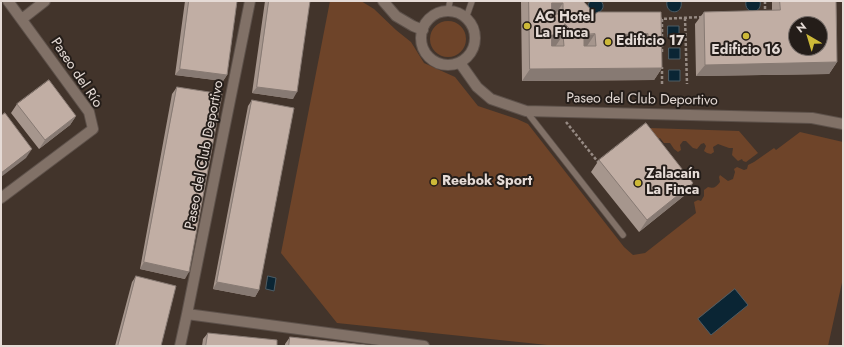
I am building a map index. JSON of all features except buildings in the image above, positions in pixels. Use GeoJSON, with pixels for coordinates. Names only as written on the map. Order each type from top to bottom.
{"type":"FeatureCollection","features":[{"type":"Feature","properties":{"kind":"street","name":"Paseo del Río"},"geometry":{"type":"LineString","coordinates":[[1,198],[93,129],[89,112],[8,1]]}},
{"type":"Feature","properties":{"kind":"street"},"geometry":{"type":"LineString","coordinates":[[22,19],[45,1]]}},
{"type":"Feature","properties":{"kind":"street","name":"Paseo del Club Deportivo"},"geometry":{"type":"LineString","coordinates":[[180,346],[250,1]]}},
{"type":"Feature","properties":{"kind":"street"},"geometry":{"type":"LineString","coordinates":[[383,1],[396,16],[422,30]]}},
{"type":"Feature","properties":{"kind":"street"},"geometry":{"type":"LineString","coordinates":[[448,11],[460,14],[466,18],[472,25],[475,33],[475,42],[472,51],[467,58],[460,63],[442,65],[427,55],[423,48],[421,39],[422,30],[432,17],[448,11]]}},
{"type":"Feature","properties":{"kind":"street","name":"Paseo del Club Deportivo"},"geometry":{"type":"LineString","coordinates":[[460,63],[477,87],[491,99],[526,111],[812,118],[843,124]]}},
{"type":"Feature","properties":{"kind":"street"},"geometry":{"type":"LineString","coordinates":[[187,314],[424,346]]}},
{"type":"Feature","properties":{"kind":"lane"},"geometry":{"type":"LineString","coordinates":[[448,11],[450,1]]}},
{"type":"Feature","properties":{"kind":"lane"},"geometry":{"type":"LineString","coordinates":[[466,18],[472,1]]}},
{"type":"Feature","properties":{"kind":"lane"},"geometry":{"type":"LineString","coordinates":[[526,111],[623,235]]}},
{"type":"Feature","properties":{"kind":"path"},"geometry":{"type":"LineString","coordinates":[[765,1],[765,15]]}},
{"type":"Feature","properties":{"kind":"path"},"geometry":{"type":"LineString","coordinates":[[654,19],[709,17]]}},
{"type":"Feature","properties":{"kind":"path"},"geometry":{"type":"LineString","coordinates":[[685,18],[687,84]]}},
{"type":"Feature","properties":{"kind":"path"},"geometry":{"type":"LineString","coordinates":[[662,19],[662,55]]}},
{"type":"Feature","properties":{"kind":"path"},"geometry":{"type":"LineString","coordinates":[[662,62],[662,84]]}},
{"type":"Feature","properties":{"kind":"path"},"geometry":{"type":"LineString","coordinates":[[558,112],[599,163],[603,157]]}},
{"type":"Feature","properties":{"kind":"shaded area","name":"Reebok Sport"},"geometry":{"type":"Polygon","coordinates":[[[330,1],[361,1],[374,9],[411,42],[424,63],[455,77],[478,106],[528,124],[624,247],[633,255],[645,253],[696,213],[694,202],[698,200],[701,201],[704,196],[704,190],[708,187],[715,187],[720,182],[720,175],[728,181],[733,179],[735,172],[734,169],[737,167],[744,170],[747,169],[748,165],[774,148],[776,150],[800,132],[843,142],[843,278],[828,346],[557,346],[337,323],[281,253],[330,1]]]}},
{"type":"Feature","properties":{"kind":"shaded area"},"geometry":{"type":"Polygon","coordinates":[[[451,21],[461,26],[465,32],[465,46],[461,52],[455,56],[445,57],[435,52],[431,46],[430,36],[435,26],[441,22],[451,21]]]}},
{"type":"Feature","properties":{"kind":"shaded area"},"geometry":{"type":"Polygon","coordinates":[[[649,128],[739,131],[758,153],[746,162],[742,159],[738,161],[732,155],[733,148],[718,144],[713,147],[714,152],[711,154],[704,151],[706,146],[704,143],[697,149],[693,148],[686,141],[683,141],[680,145],[681,150],[678,152],[670,143],[664,143],[660,138],[656,140],[649,128]]]}},
{"type":"Feature","properties":{"kind":"water"},"geometry":{"type":"Polygon","coordinates":[[[590,1],[601,1],[603,6],[598,13],[593,13],[589,9],[588,6],[590,1]]]}},
{"type":"Feature","properties":{"kind":"water"},"geometry":{"type":"Polygon","coordinates":[[[667,1],[681,1],[680,9],[674,12],[671,11],[668,9],[667,1]]]}},
{"type":"Feature","properties":{"kind":"water"},"geometry":{"type":"Polygon","coordinates":[[[746,1],[760,1],[759,9],[753,12],[750,11],[747,9],[746,1]]]}},
{"type":"Feature","properties":{"kind":"water"},"geometry":{"type":"Polygon","coordinates":[[[668,26],[679,26],[679,36],[668,37],[668,26]]]}},
{"type":"Feature","properties":{"kind":"water"},"geometry":{"type":"Polygon","coordinates":[[[669,48],[680,48],[680,59],[669,59],[669,48]]]}},
{"type":"Feature","properties":{"kind":"water"},"geometry":{"type":"Polygon","coordinates":[[[669,70],[680,70],[680,81],[669,81],[669,70]]]}},
{"type":"Feature","properties":{"kind":"water"},"geometry":{"type":"Polygon","coordinates":[[[268,276],[276,278],[274,291],[266,289],[268,276]]]}},
{"type":"Feature","properties":{"kind":"water"},"geometry":{"type":"Polygon","coordinates":[[[735,289],[748,305],[711,335],[698,319],[735,289]]]}},
{"type":"Feature","properties":{"kind":"place","name":"AC Hotel La Finca"},"geometry":{"type":"Point","coordinates":[527,26]}},
{"type":"Feature","properties":{"kind":"place","name":"Edificio 16"},"geometry":{"type":"Point","coordinates":[746,36]}},
{"type":"Feature","properties":{"kind":"place","name":"Edificio 17"},"geometry":{"type":"Point","coordinates":[608,42]}},
{"type":"Feature","properties":{"kind":"place","name":"Reebok Sport"},"geometry":{"type":"Point","coordinates":[434,182]}},
{"type":"Feature","properties":{"kind":"place","name":"Zalacaín La Finca"},"geometry":{"type":"Point","coordinates":[638,183]}}]}
